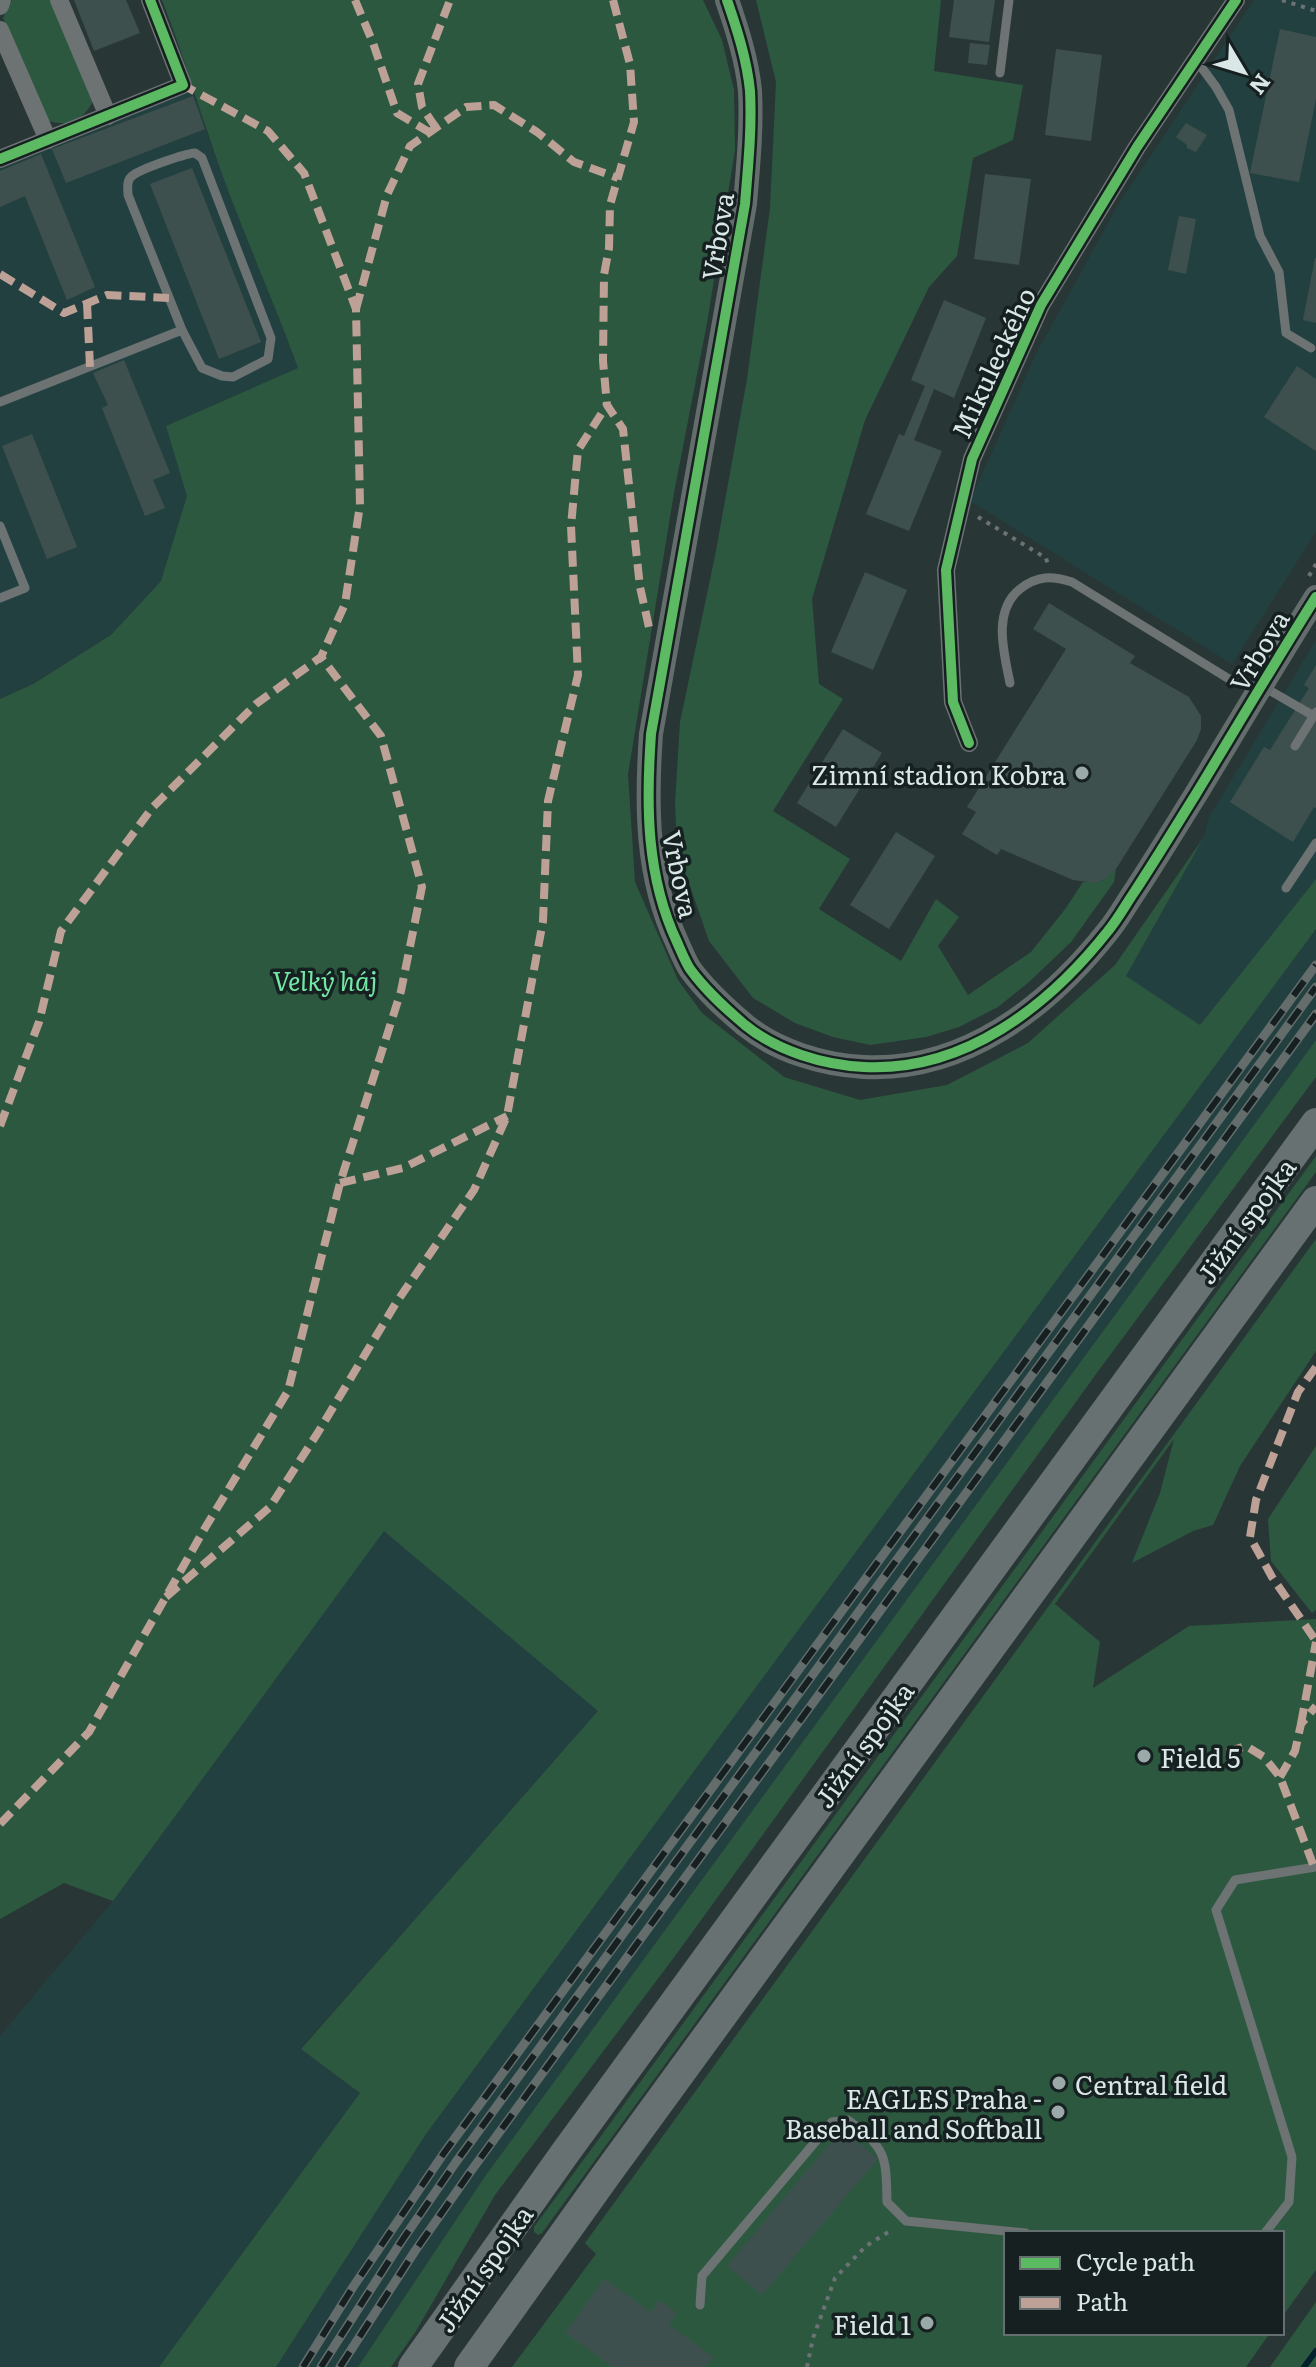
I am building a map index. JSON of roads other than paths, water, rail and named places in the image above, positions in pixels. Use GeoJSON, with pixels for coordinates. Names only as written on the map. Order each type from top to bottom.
{"type":"FeatureCollection","features":[{"type":"Feature","properties":{"kind":"highway","name":"Jižní spojka"},"geometry":{"type":"LineString","coordinates":[[413,2367],[556,2165],[1316,1123]]}},
{"type":"Feature","properties":{"kind":"highway","name":"Jižní spojka"},"geometry":{"type":"LineString","coordinates":[[469,2367],[1316,1201]]}},
{"type":"Feature","properties":{"kind":"main road","name":"Vrbova"},"geometry":{"type":"LineString","coordinates":[[727,0],[739,33],[750,90],[745,204],[651,734],[647,790],[655,875],[667,921],[688,967],[719,1003],[752,1031],[780,1047],[850,1066],[890,1068],[941,1058],[985,1040],[1028,1012],[1070,974],[1109,930],[1165,845],[1316,597]]}},
{"type":"Feature","properties":{"kind":"street"},"geometry":{"type":"LineString","coordinates":[[0,6],[2,0]]}},
{"type":"Feature","properties":{"kind":"street"},"geometry":{"type":"LineString","coordinates":[[59,0],[108,116]]}},
{"type":"Feature","properties":{"kind":"street"},"geometry":{"type":"LineString","coordinates":[[0,159],[183,85],[150,0]]}},
{"type":"Feature","properties":{"kind":"street","name":"Mikuleckého"},"geometry":{"type":"LineString","coordinates":[[969,743],[953,702],[946,570],[972,459],[1041,305],[1137,147],[1236,0]]}},
{"type":"Feature","properties":{"kind":"street"},"geometry":{"type":"LineString","coordinates":[[0,30],[48,140]]}},
{"type":"Feature","properties":{"kind":"lane"},"geometry":{"type":"LineString","coordinates":[[1000,73],[1009,0]]}},
{"type":"Feature","properties":{"kind":"lane"},"geometry":{"type":"LineString","coordinates":[[1196,60],[1229,110],[1260,236],[1279,272],[1286,333],[1311,348]]}},
{"type":"Feature","properties":{"kind":"lane"},"geometry":{"type":"LineString","coordinates":[[195,153],[202,158],[271,338],[268,359],[233,377],[222,376],[202,368],[182,330],[128,195],[127,184],[133,176],[185,154],[195,153]]}},
{"type":"Feature","properties":{"kind":"lane"},"geometry":{"type":"LineString","coordinates":[[0,402],[182,330]]}},
{"type":"Feature","properties":{"kind":"lane"},"geometry":{"type":"LineString","coordinates":[[0,526],[25,588],[0,598]]}},
{"type":"Feature","properties":{"kind":"lane"},"geometry":{"type":"LineString","coordinates":[[1010,683],[1002,641],[1004,615],[1011,596],[1029,581],[1051,575],[1072,582],[1229,679],[1262,686],[1315,714],[1295,746]]}},
{"type":"Feature","properties":{"kind":"lane"},"geometry":{"type":"LineString","coordinates":[[1286,888],[1316,843]]}},
{"type":"Feature","properties":{"kind":"lane"},"geometry":{"type":"LineString","coordinates":[[1267,2231],[1289,2202],[1292,2157],[1216,1910],[1235,1880],[1316,1867]]}},
{"type":"Feature","properties":{"kind":"lane"},"geometry":{"type":"LineString","coordinates":[[700,2305],[702,2276],[832,2122],[848,2120],[872,2137],[886,2159],[887,2202],[906,2221],[1006,2231]]}},
{"type":"Feature","properties":{"kind":"waterway"},"geometry":{"type":"LineString","coordinates":[[1304,2367],[1316,2351]]}},
{"type":"Feature","properties":{"kind":"railway"},"geometry":{"type":"LineString","coordinates":[[303,2367],[444,2153],[1316,965]]}},
{"type":"Feature","properties":{"kind":"railway"},"geometry":{"type":"LineString","coordinates":[[321,2367],[456,2162],[1316,987]]}},
{"type":"Feature","properties":{"kind":"railway"},"geometry":{"type":"LineString","coordinates":[[340,2367],[471,2171],[1316,1014]]}},
{"type":"Feature","properties":{"kind":"place","name":"Zimní stadion Kobra"},"geometry":{"type":"Point","coordinates":[1082,773]}},
{"type":"Feature","properties":{"kind":"place","name":"Field 5"},"geometry":{"type":"Point","coordinates":[1144,1756]}},
{"type":"Feature","properties":{"kind":"place","name":"Central field"},"geometry":{"type":"Point","coordinates":[1059,2083]}},
{"type":"Feature","properties":{"kind":"place","name":"EAGLES Praha - Baseball and Softball"},"geometry":{"type":"Point","coordinates":[1058,2112]}},
{"type":"Feature","properties":{"kind":"place","name":"Field 1"},"geometry":{"type":"Point","coordinates":[927,2323]}},
{"type":"Feature","properties":{"kind":"park label","name":"Velký háj"},"geometry":{"type":"Point","coordinates":[325,979]}}]}
